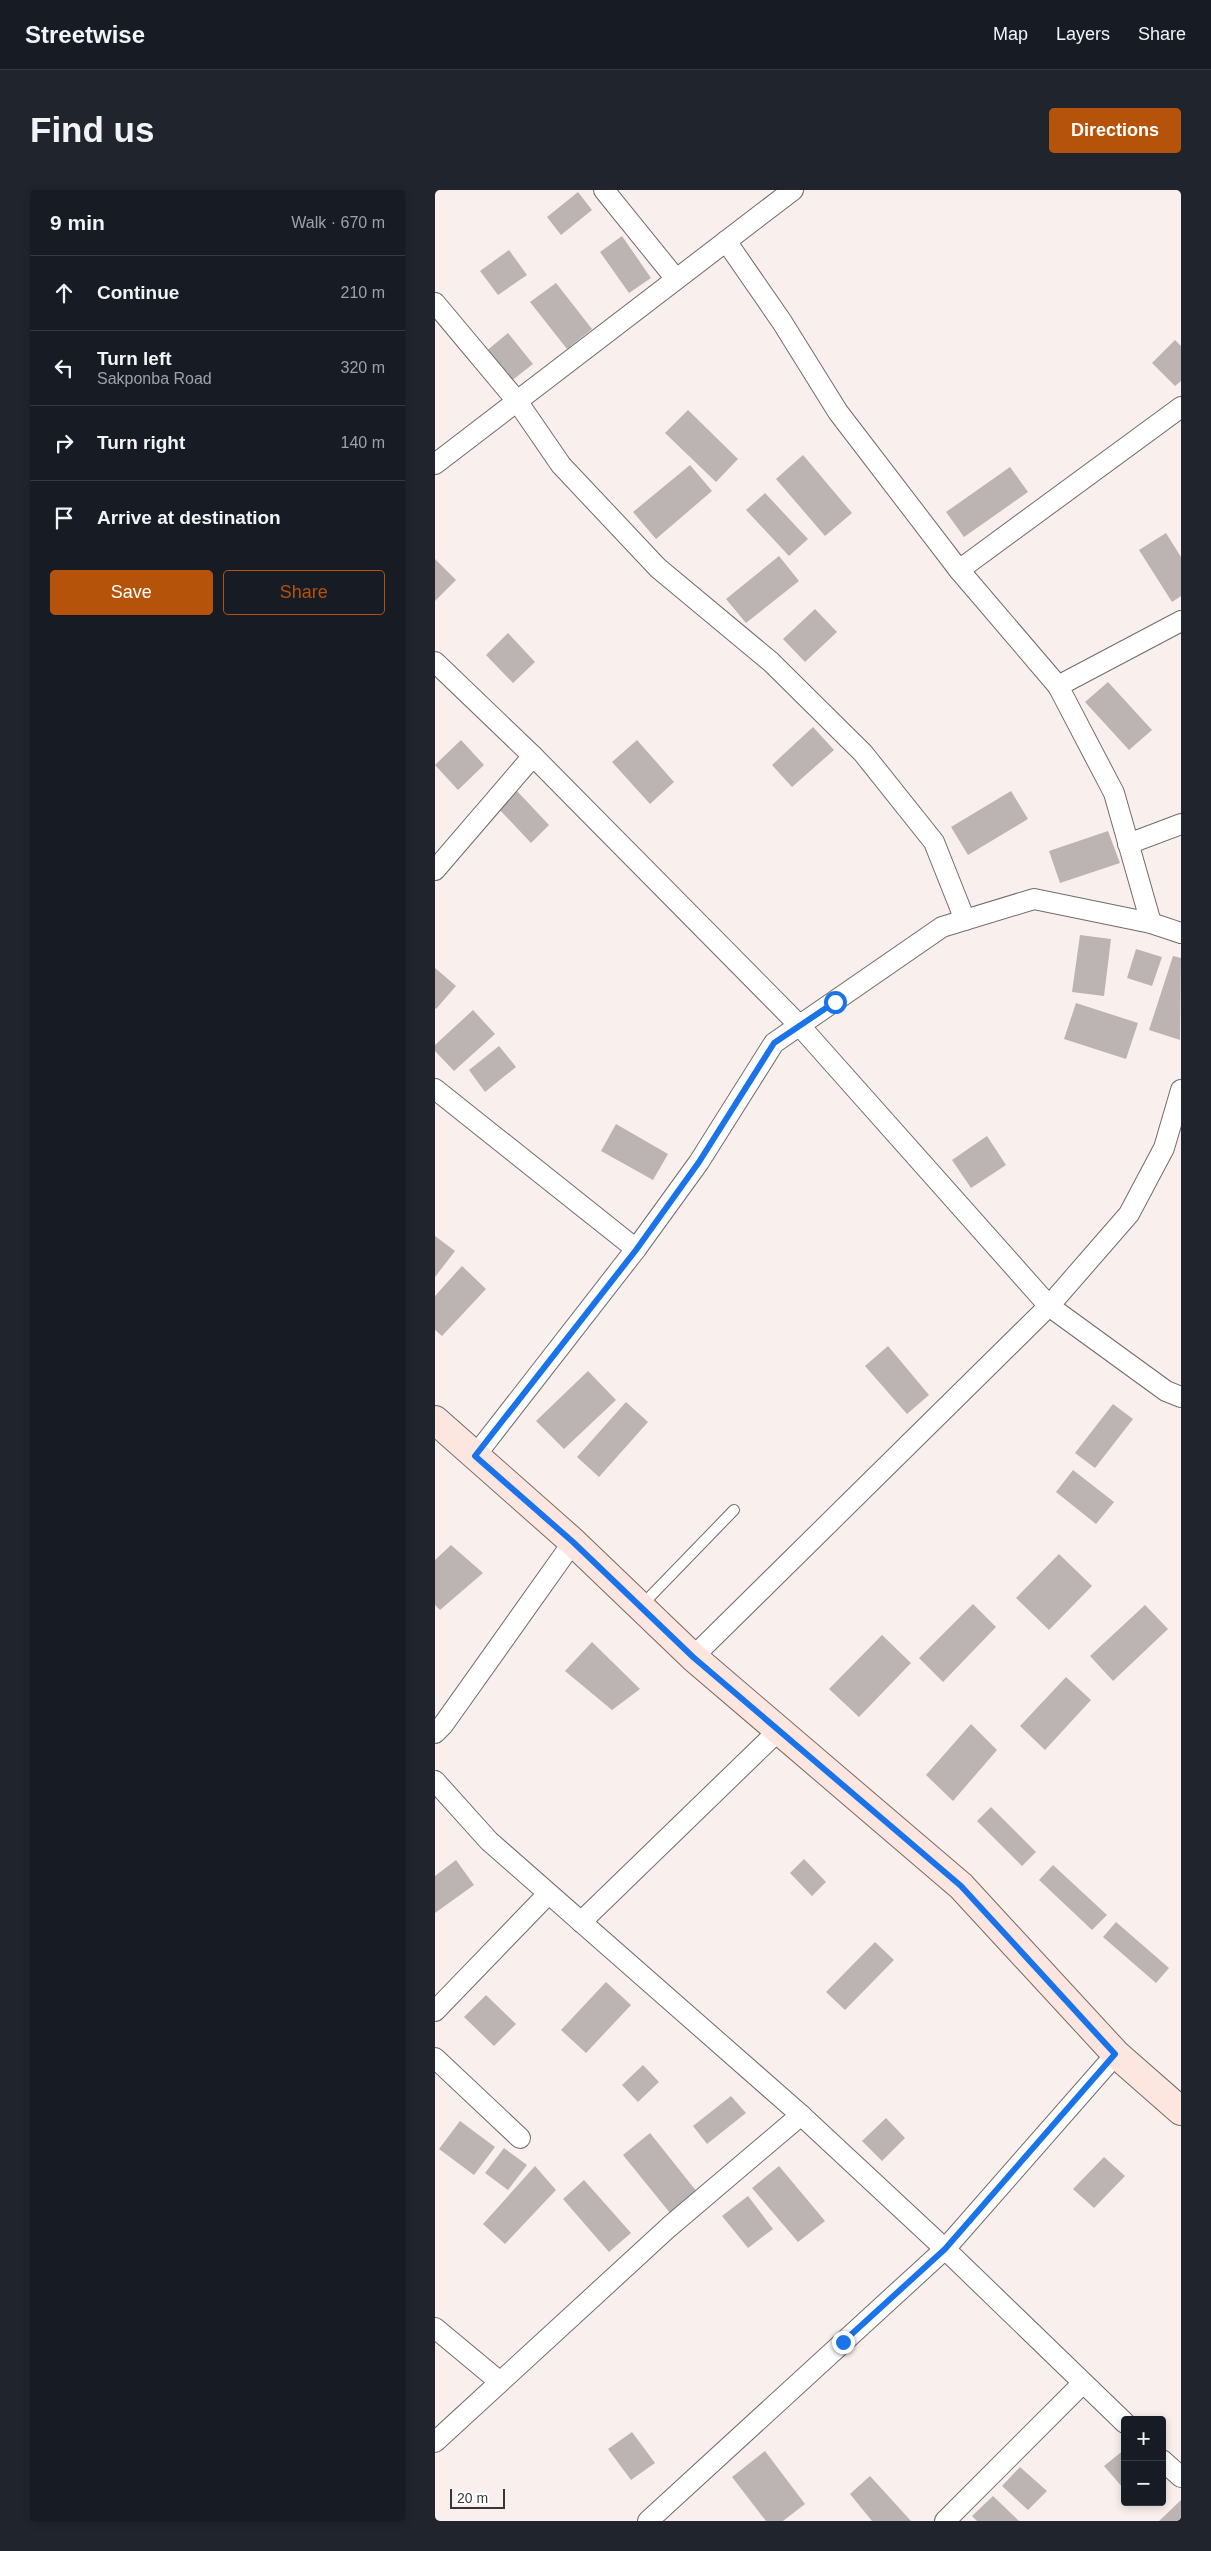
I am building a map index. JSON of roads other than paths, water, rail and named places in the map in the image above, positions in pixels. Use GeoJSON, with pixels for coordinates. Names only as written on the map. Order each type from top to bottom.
{"type":"FeatureCollection","features":[{"type":"Feature","properties":{"kind":"main road"},"geometry":{"type":"LineString","coordinates":[[438,1428],[475,1456],[573,1542],[693,1657],[961,1886],[1115,2054],[1177,2101]]}},
{"type":"Feature","properties":{"kind":"street"},"geometry":{"type":"LineString","coordinates":[[604,190],[676,279]]}},
{"type":"Feature","properties":{"kind":"street"},"geometry":{"type":"LineString","coordinates":[[435,464],[793,190]]}},
{"type":"Feature","properties":{"kind":"street"},"geometry":{"type":"LineString","coordinates":[[726,241],[782,322],[838,412],[959,570],[1058,686],[1113,793],[1151,923]]}},
{"type":"Feature","properties":{"kind":"street"},"geometry":{"type":"LineString","coordinates":[[435,303],[517,401],[561,465],[658,568],[771,662],[863,753],[934,842],[965,920]]}},
{"type":"Feature","properties":{"kind":"street"},"geometry":{"type":"LineString","coordinates":[[959,570],[1181,407]]}},
{"type":"Feature","properties":{"kind":"street"},"geometry":{"type":"LineString","coordinates":[[1058,686],[1181,621]]}},
{"type":"Feature","properties":{"kind":"street"},"geometry":{"type":"LineString","coordinates":[[435,662],[533,756],[800,1026],[1049,1306],[1166,1391],[1181,1397]]}},
{"type":"Feature","properties":{"kind":"street"},"geometry":{"type":"LineString","coordinates":[[435,870],[533,756]]}},
{"type":"Feature","properties":{"kind":"street"},"geometry":{"type":"LineString","coordinates":[[1128,844],[1181,824]]}},
{"type":"Feature","properties":{"kind":"street"},"geometry":{"type":"LineString","coordinates":[[475,1456],[636,1250],[699,1162],[774,1043],[942,927],[1034,899],[1151,923],[1181,933]]}},
{"type":"Feature","properties":{"kind":"street"},"geometry":{"type":"LineString","coordinates":[[435,1090],[636,1250]]}},
{"type":"Feature","properties":{"kind":"street"},"geometry":{"type":"LineString","coordinates":[[693,1657],[1049,1306],[1129,1214],[1164,1148],[1181,1090]]}},
{"type":"Feature","properties":{"kind":"street"},"geometry":{"type":"LineString","coordinates":[[435,1733],[443,1725],[573,1542]]}},
{"type":"Feature","properties":{"kind":"street"},"geometry":{"type":"LineString","coordinates":[[581,1922],[779,1731]]}},
{"type":"Feature","properties":{"kind":"street"},"geometry":{"type":"LineString","coordinates":[[435,1780],[489,1841],[801,2114],[945,2249],[1121,2419]]}},
{"type":"Feature","properties":{"kind":"street"},"geometry":{"type":"LineString","coordinates":[[435,2011],[548,1894]]}},
{"type":"Feature","properties":{"kind":"street"},"geometry":{"type":"LineString","coordinates":[[648,2521],[945,2249],[1115,2054]]}},
{"type":"Feature","properties":{"kind":"street"},"geometry":{"type":"LineString","coordinates":[[435,2058],[520,2138]]}},
{"type":"Feature","properties":{"kind":"street"},"geometry":{"type":"LineString","coordinates":[[435,2442],[669,2227],[801,2114]]}},
{"type":"Feature","properties":{"kind":"street"},"geometry":{"type":"LineString","coordinates":[[435,2328],[500,2382]]}},
{"type":"Feature","properties":{"kind":"street"},"geometry":{"type":"LineString","coordinates":[[945,2521],[1083,2383]]}},
{"type":"Feature","properties":{"kind":"street"},"geometry":{"type":"LineString","coordinates":[[1163,2461],[1181,2477]]}},
{"type":"Feature","properties":{"kind":"lane"},"geometry":{"type":"LineString","coordinates":[[640,1607],[734,1510]]}}]}
